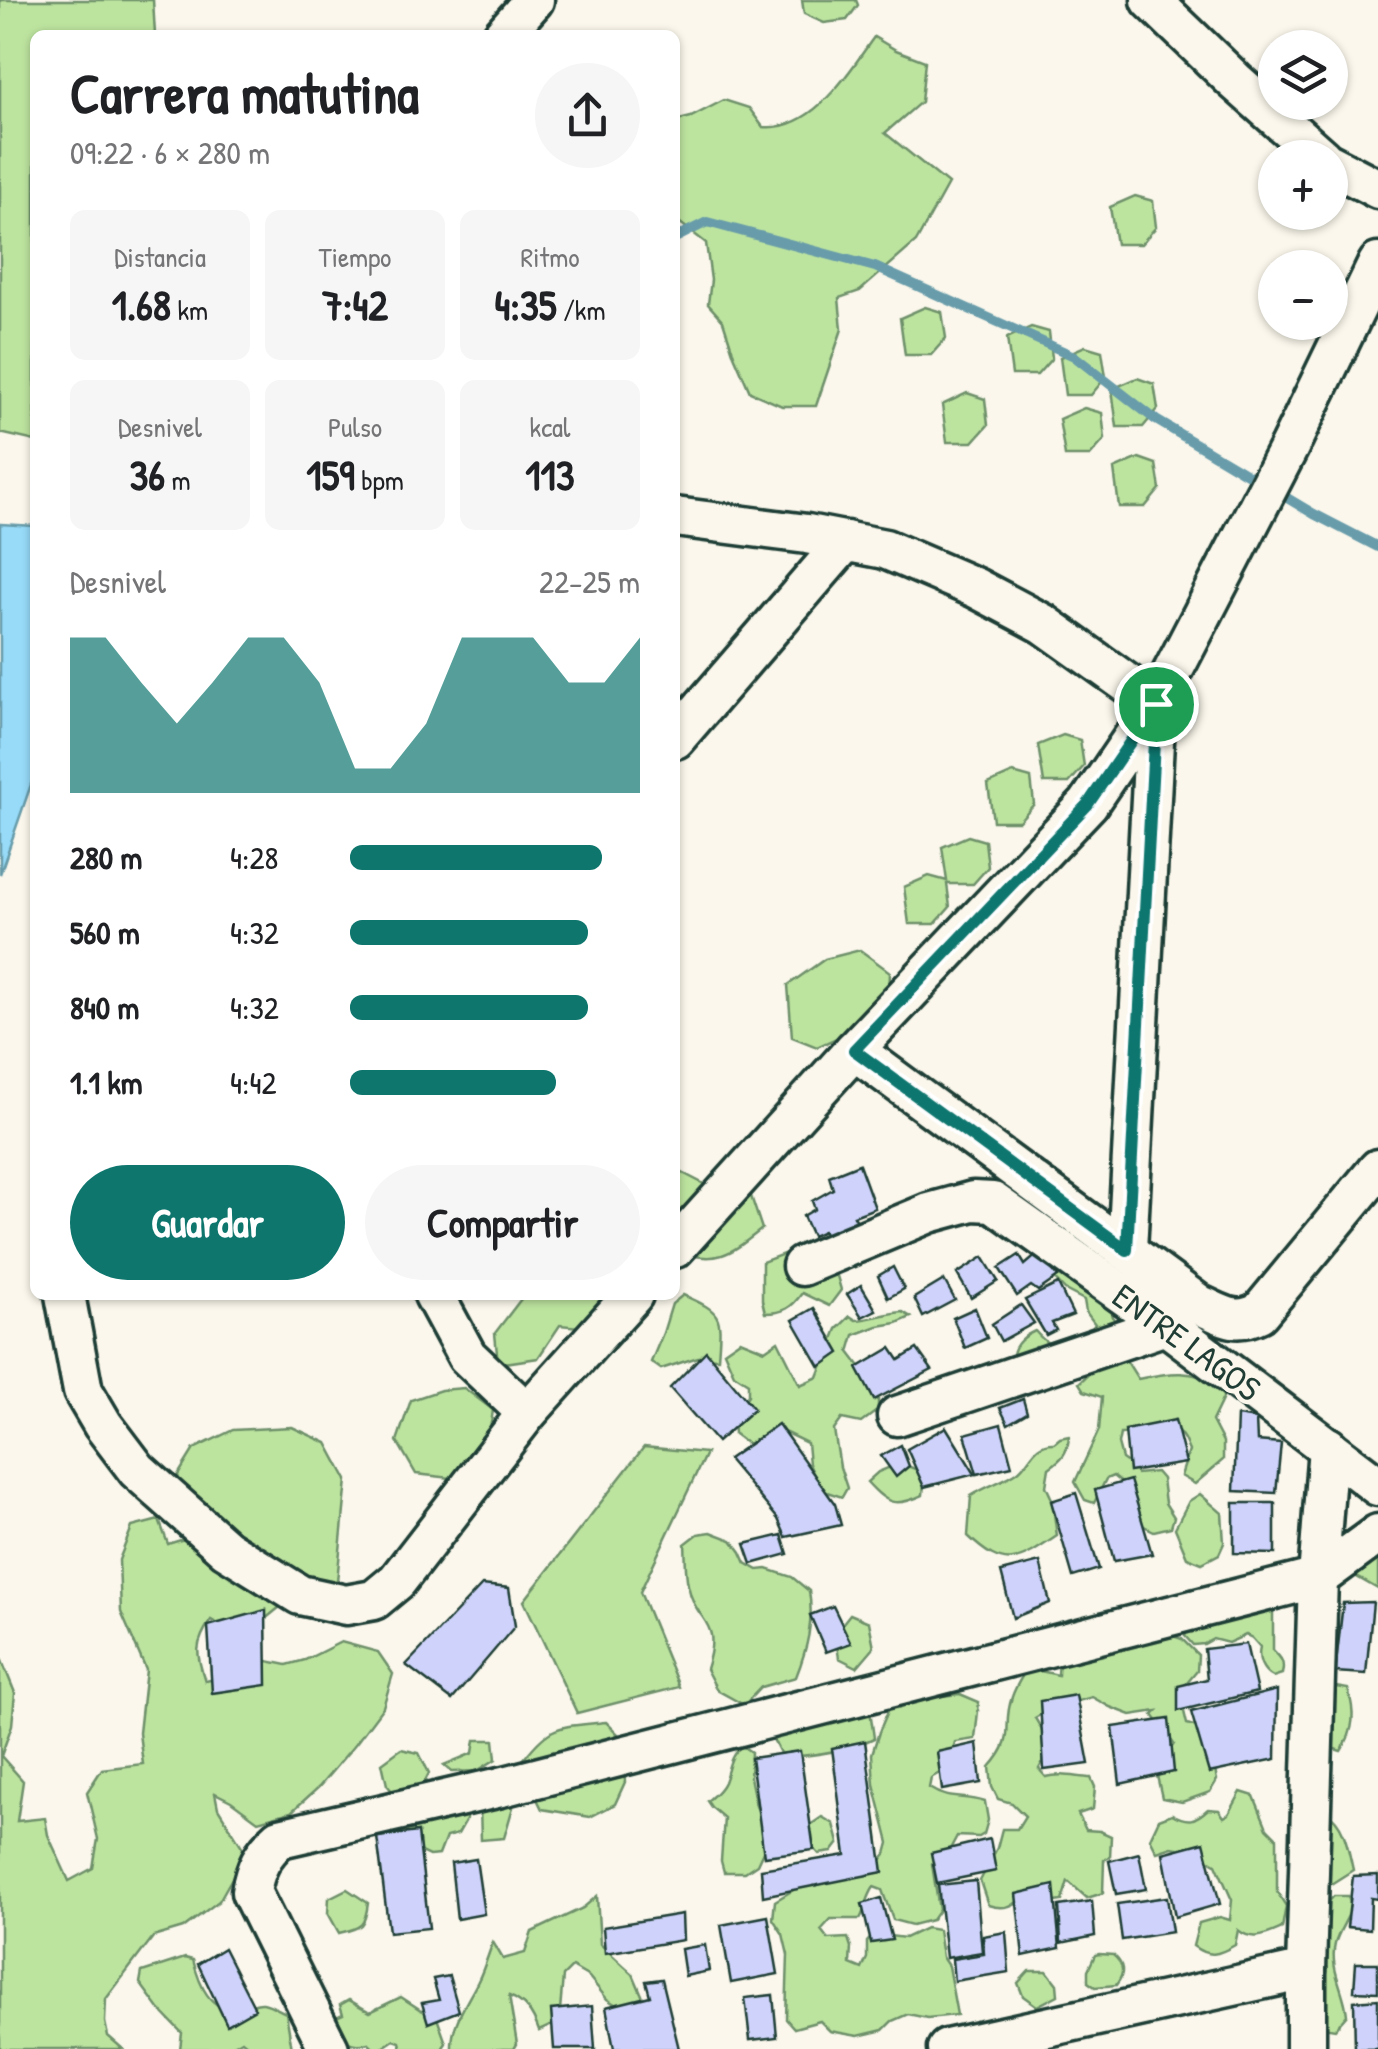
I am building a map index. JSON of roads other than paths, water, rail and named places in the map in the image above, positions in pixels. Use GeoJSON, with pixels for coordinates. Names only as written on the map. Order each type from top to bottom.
{"type":"FeatureCollection","features":[{"type":"Feature","properties":{"kind":"street"},"geometry":{"type":"LineString","coordinates":[[507,30],[534,0]]}},
{"type":"Feature","properties":{"kind":"street"},"geometry":{"type":"LineString","coordinates":[[1151,0],[1302,140]]}},
{"type":"Feature","properties":{"kind":"street"},"geometry":{"type":"LineString","coordinates":[[1348,174],[1378,190]]}},
{"type":"Feature","properties":{"kind":"street"},"geometry":{"type":"LineString","coordinates":[[680,1242],[854,1050],[1088,804],[1156,704],[1378,263]]}},
{"type":"Feature","properties":{"kind":"street"},"geometry":{"type":"LineString","coordinates":[[680,518],[807,534],[885,549],[976,588],[1044,624],[1156,704]]}},
{"type":"Feature","properties":{"kind":"street"},"geometry":{"type":"LineString","coordinates":[[680,733],[846,542]]}},
{"type":"Feature","properties":{"kind":"street"},"geometry":{"type":"LineString","coordinates":[[1127,1250],[1156,704]]}},
{"type":"Feature","properties":{"kind":"street"},"geometry":{"type":"LineString","coordinates":[[854,1050],[1200,1305],[1233,1319],[1246,1319],[1259,1312],[1378,1168]]}},
{"type":"Feature","properties":{"kind":"street","name":"ENTRE LAGOS"},"geometry":{"type":"LineString","coordinates":[[802,1266],[930,1213],[974,1201],[993,1202],[1166,1325],[1378,1486]]}},
{"type":"Feature","properties":{"kind":"street"},"geometry":{"type":"LineString","coordinates":[[66,1300],[83,1391],[103,1426],[137,1470],[226,1549],[300,1595],[346,1605],[374,1600],[398,1582],[527,1412],[628,1300]]}},
{"type":"Feature","properties":{"kind":"street"},"geometry":{"type":"LineString","coordinates":[[437,1300],[467,1356],[527,1412]]}},
{"type":"Feature","properties":{"kind":"street"},"geometry":{"type":"LineString","coordinates":[[897,1416],[1166,1325]]}},
{"type":"Feature","properties":{"kind":"street"},"geometry":{"type":"LineString","coordinates":[[1306,2049],[1318,1578],[1328,1446]]}},
{"type":"Feature","properties":{"kind":"street"},"geometry":{"type":"LineString","coordinates":[[329,2049],[251,1892],[254,1872],[264,1852],[280,1838],[501,1787],[1318,1578],[1378,1534]]}},
{"type":"Feature","properties":{"kind":"street"},"geometry":{"type":"LineString","coordinates":[[947,2049],[1306,1970]]}},
{"type":"Feature","properties":{"kind":"water"},"geometry":{"type":"Polygon","coordinates":[[[0,524],[30,526],[30,787],[0,874],[0,524]]]}},
{"type":"Feature","properties":{"kind":"waterway"},"geometry":{"type":"LineString","coordinates":[[680,236],[707,222],[875,267],[1074,356],[1156,420],[1314,514],[1378,547]]}}]}
